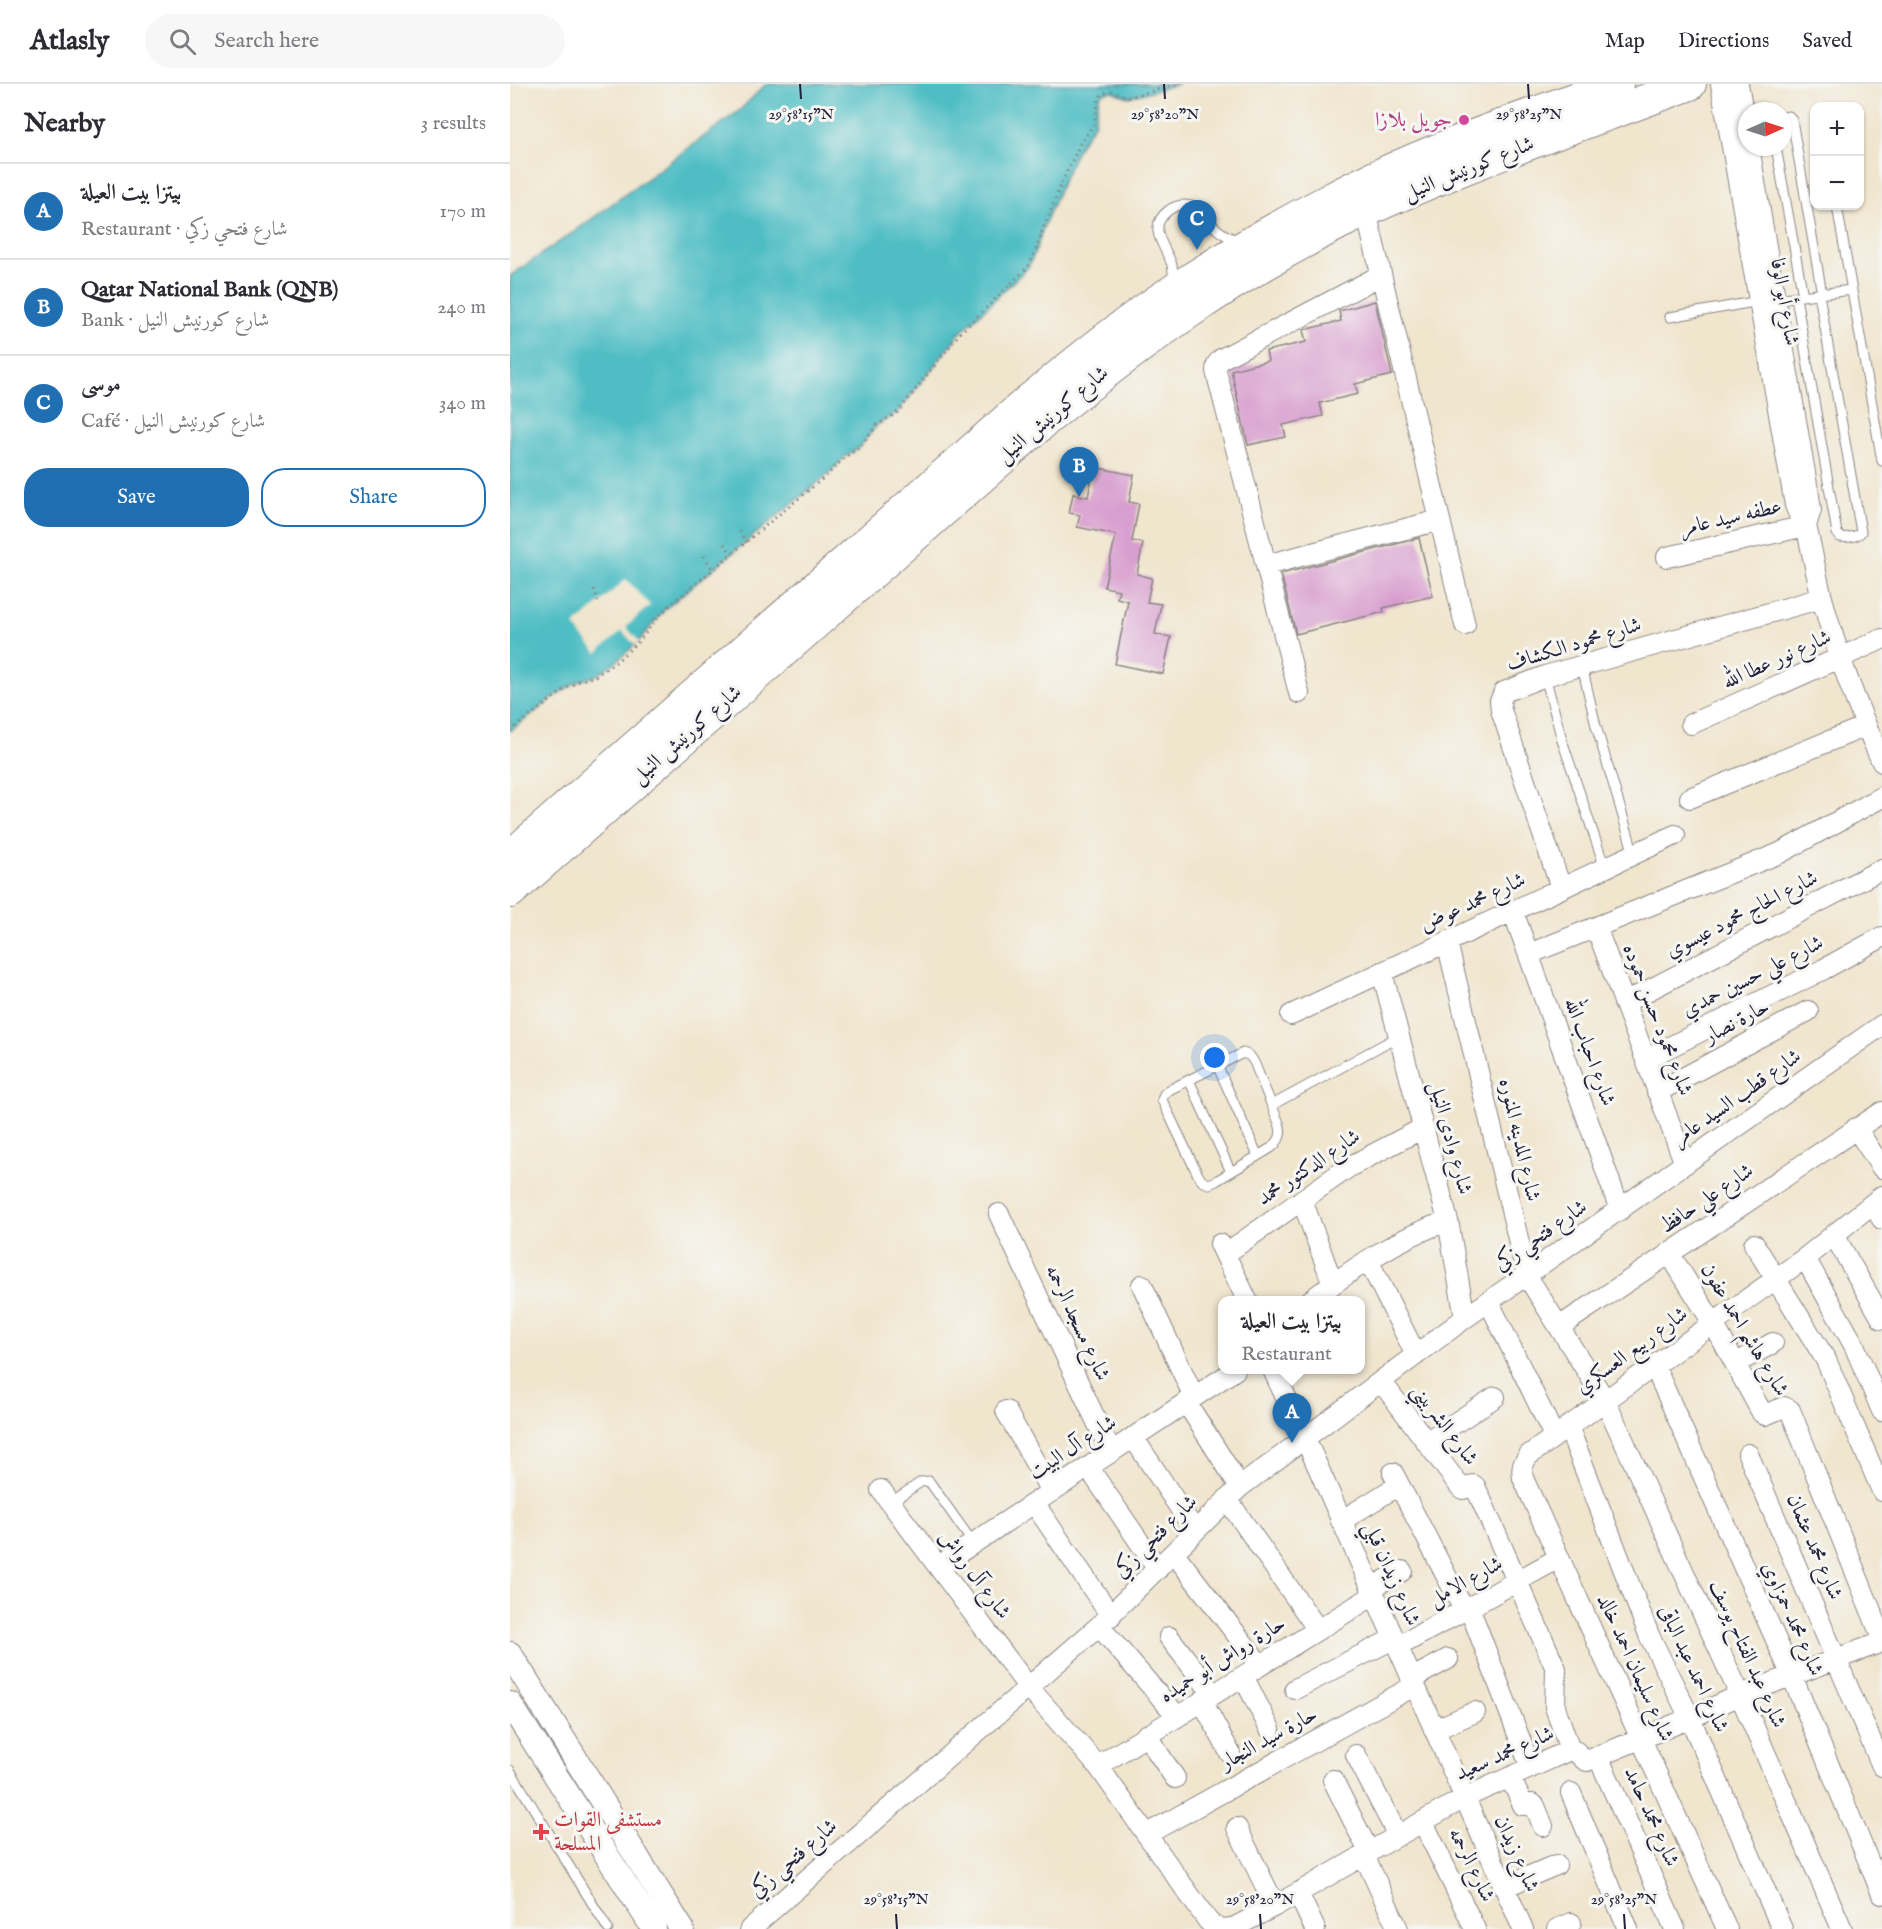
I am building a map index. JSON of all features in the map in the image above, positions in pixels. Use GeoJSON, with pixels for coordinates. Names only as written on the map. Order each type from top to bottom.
{"type":"FeatureCollection","features":[{"type":"Feature","properties":{"kind":"highway","name":"شارع كورنيش النيل"},"geometry":{"type":"LineString","coordinates":[[510,857],[1029,400],[1099,343],[1173,291],[1251,243],[1328,200],[1410,162],[1617,84]]}},
{"type":"Feature","properties":{"kind":"highway","name":"شارع كورنيش النيل"},"geometry":{"type":"LineString","coordinates":[[510,892],[1047,419],[1115,363],[1187,312],[1263,265],[1366,211],[1419,187],[1690,84]]}},
{"type":"Feature","properties":{"kind":"street","name":"شارع أبو الوفا"},"geometry":{"type":"LineString","coordinates":[[1721,84],[1810,502],[1811,510],[1806,526],[1822,598],[1840,658],[1881,758]]}},
{"type":"Feature","properties":{"kind":"street"},"geometry":{"type":"LineString","coordinates":[[1738,84],[1741,102]]}},
{"type":"Feature","properties":{"kind":"street","name":"شارع أبو الوفا"},"geometry":{"type":"LineString","coordinates":[[1750,156],[1767,300]]}},
{"type":"Feature","properties":{"kind":"street"},"geometry":{"type":"LineString","coordinates":[[1366,211],[1465,625]]}},
{"type":"Feature","properties":{"kind":"street"},"geometry":{"type":"LineString","coordinates":[[1299,693],[1216,370],[1217,364],[1221,359],[1381,275]]}},
{"type":"Feature","properties":{"kind":"street"},"geometry":{"type":"LineString","coordinates":[[1266,566],[1440,520]]}},
{"type":"Feature","properties":{"kind":"street","name":"عطفه سيد عامر"},"geometry":{"type":"LineString","coordinates":[[1667,557],[1806,526]]}},
{"type":"Feature","properties":{"kind":"street","name":"شارع محمود الكشاف"},"geometry":{"type":"LineString","coordinates":[[1561,888],[1501,710],[1500,701],[1504,692],[1545,676],[1822,598]]}},
{"type":"Feature","properties":{"kind":"street","name":"شارع نور عطا الله"},"geometry":{"type":"LineString","coordinates":[[1691,724],[1882,639]]}},
{"type":"Feature","properties":{"kind":"street"},"geometry":{"type":"LineString","coordinates":[[1690,798],[1866,726]]}},
{"type":"Feature","properties":{"kind":"street"},"geometry":{"type":"LineString","coordinates":[[1529,954],[1745,869],[1780,853],[1882,797]]}},
{"type":"Feature","properties":{"kind":"street","name":"شارع محمد عوض"},"geometry":{"type":"LineString","coordinates":[[1291,1015],[1675,835]]}},
{"type":"Feature","properties":{"kind":"street","name":"شارع الحاج محمود عيسوي"},"geometry":{"type":"LineString","coordinates":[[1624,1003],[1882,869]]}},
{"type":"Feature","properties":{"kind":"street","name":"شارع احباب الله"},"geometry":{"type":"LineString","coordinates":[[1513,911],[1620,1210]]}},
{"type":"Feature","properties":{"kind":"street","name":"شارع محمود حسن حموده"},"geometry":{"type":"LineString","coordinates":[[1596,927],[1685,1164]]}},
{"type":"Feature","properties":{"kind":"street","name":"شارع علي حسين حمدي"},"geometry":{"type":"LineString","coordinates":[[1646,1059],[1882,937]]}},
{"type":"Feature","properties":{"kind":"street","name":"شارع المدينه المنوره"},"geometry":{"type":"LineString","coordinates":[[1447,942],[1527,1276],[1605,1400]]}},
{"type":"Feature","properties":{"kind":"street","name":"شارع وادى النيل"},"geometry":{"type":"LineString","coordinates":[[1382,972],[1448,1221],[1466,1318]]}},
{"type":"Feature","properties":{"kind":"street","name":"حارة نصار"},"geometry":{"type":"LineString","coordinates":[[1658,1092],[1808,1011]]}},
{"type":"Feature","properties":{"kind":"street","name":"شارع قطب السيد عامر"},"geometry":{"type":"LineString","coordinates":[[1620,1210],[1882,1025]]}},
{"type":"Feature","properties":{"kind":"street","name":"شارع علي حافظ"},"geometry":{"type":"LineString","coordinates":[[1559,1327],[1882,1112]]}},
{"type":"Feature","properties":{"kind":"street","name":"شارع الدكتور محمد"},"geometry":{"type":"LineString","coordinates":[[1245,1296],[1223,1249],[1302,1200],[1349,1167],[1422,1128]]}},
{"type":"Feature","properties":{"kind":"street"},"geometry":{"type":"LineString","coordinates":[[1856,1128],[1882,1168]]}},
{"type":"Feature","properties":{"kind":"street"},"geometry":{"type":"LineString","coordinates":[[1302,1200],[1333,1284]]}},
{"type":"Feature","properties":{"kind":"street","name":"شارع ربيع العسكري"},"geometry":{"type":"LineString","coordinates":[[1561,1431],[1834,1235],[1879,1206]]}},
{"type":"Feature","properties":{"kind":"street","name":"شارع فتحي زكي"},"geometry":{"type":"LineString","coordinates":[[750,1929],[1105,1621],[1234,1493],[1466,1318],[1620,1210]]}},
{"type":"Feature","properties":{"kind":"street","name":"شارع مسجد الرحمه"},"geometry":{"type":"LineString","coordinates":[[999,1214],[1111,1452]]}},
{"type":"Feature","properties":{"kind":"street"},"geometry":{"type":"LineString","coordinates":[[1316,1296],[1368,1260],[1424,1229],[1448,1221]]}},
{"type":"Feature","properties":{"kind":"street"},"geometry":{"type":"LineString","coordinates":[[1834,1235],[1882,1319]]}},
{"type":"Feature","properties":{"kind":"street"},"geometry":{"type":"LineString","coordinates":[[1754,1244],[1826,1360],[1882,1491]]}},
{"type":"Feature","properties":{"kind":"street","name":"شارع هاشم احمد عفون"},"geometry":{"type":"LineString","coordinates":[[1669,1253],[1713,1323],[1763,1415],[1784,1407],[1790,1410],[1882,1640]]}},
{"type":"Feature","properties":{"kind":"street"},"geometry":{"type":"LineString","coordinates":[[1805,1258],[1854,1345],[1882,1411]]}},
{"type":"Feature","properties":{"kind":"street"},"geometry":{"type":"LineString","coordinates":[[1368,1260],[1416,1355]]}},
{"type":"Feature","properties":{"kind":"street"},"geometry":{"type":"LineString","coordinates":[[1142,1285],[1190,1400],[1234,1493],[1318,1629]]}},
{"type":"Feature","properties":{"kind":"street","name":"شارع احمد عبد الباقى"},"geometry":{"type":"LineString","coordinates":[[1489,1302],[1561,1431],[1649,1635],[1690,1718],[1782,1929]]}},
{"type":"Feature","properties":{"kind":"street"},"geometry":{"type":"LineString","coordinates":[[1735,1364],[1773,1343]]}},
{"type":"Feature","properties":{"kind":"street","name":"شارع محمد حمزاوي"},"geometry":{"type":"LineString","coordinates":[[1654,1365],[1792,1676],[1882,1894]]}},
{"type":"Feature","properties":{"kind":"street","name":"شارع آل البيت"},"geometry":{"type":"LineString","coordinates":[[939,1566],[1229,1374]]}},
{"type":"Feature","properties":{"kind":"street","name":"شارع زيدان قبلي"},"geometry":{"type":"LineString","coordinates":[[1275,1374],[1464,1798]]}},
{"type":"Feature","properties":{"kind":"street","name":"شارع الشربيني"},"geometry":{"type":"LineString","coordinates":[[1381,1382],[1462,1489],[1475,1486],[1517,1581]]}},
{"type":"Feature","properties":{"kind":"street"},"geometry":{"type":"LineString","coordinates":[[1426,1442],[1495,1397]]}},
{"type":"Feature","properties":{"kind":"street","name":"شارع عبد الفتاح يوسف"},"geometry":{"type":"LineString","coordinates":[[1605,1400],[1740,1695],[1842,1929]]}},
{"type":"Feature","properties":{"kind":"street"},"geometry":{"type":"LineString","coordinates":[[1006,1411],[1051,1491]]}},
{"type":"Feature","properties":{"kind":"street","name":"شارع سليمان احمد خالد"},"geometry":{"type":"LineString","coordinates":[[1561,1431],[1524,1461],[1521,1470],[1523,1478],[1727,1929]]}},
{"type":"Feature","properties":{"kind":"street"},"geometry":{"type":"LineString","coordinates":[[1133,1437],[1195,1531]]}},
{"type":"Feature","properties":{"kind":"street","name":"شارع محمد عثمان"},"geometry":{"type":"LineString","coordinates":[[1749,1454],[1882,1766]]}},
{"type":"Feature","properties":{"kind":"street"},"geometry":{"type":"LineString","coordinates":[[1088,1467],[1158,1569]]}},
{"type":"Feature","properties":{"kind":"street"},"geometry":{"type":"LineString","coordinates":[[1341,1521],[1396,1479],[1466,1609],[1532,1767]]}},
{"type":"Feature","properties":{"kind":"street","name":"شارع آل رواش"},"geometry":{"type":"LineString","coordinates":[[886,1496],[1029,1688]]}},
{"type":"Feature","properties":{"kind":"street"},"geometry":{"type":"LineString","coordinates":[[1034,1503],[1105,1621],[1177,1716]]}},
{"type":"Feature","properties":{"kind":"street"},"geometry":{"type":"LineString","coordinates":[[1174,1553],[1260,1665]]}},
{"type":"Feature","properties":{"kind":"street","name":"شارع الامل"},"geometry":{"type":"LineString","coordinates":[[1295,1689],[1466,1609],[1559,1558]]}},
{"type":"Feature","properties":{"kind":"street","name":"حارة رواش أبو حميده"},"geometry":{"type":"LineString","coordinates":[[1098,1766],[1318,1629],[1402,1571]]}},
{"type":"Feature","properties":{"kind":"street"},"geometry":{"type":"LineString","coordinates":[[1517,1581],[1556,1669],[1555,1707],[1570,1750]]}},
{"type":"Feature","properties":{"kind":"street"},"geometry":{"type":"LineString","coordinates":[[1169,1637],[1208,1697],[1230,1753]]}},
{"type":"Feature","properties":{"kind":"street"},"geometry":{"type":"LineString","coordinates":[[1599,1756],[1740,1695],[1882,1640]]}},
{"type":"Feature","properties":{"kind":"street"},"geometry":{"type":"LineString","coordinates":[[510,1654],[682,1929]]}},
{"type":"Feature","properties":{"kind":"street","name":"حارة سيد النجار"},"geometry":{"type":"LineString","coordinates":[[1147,1833],[1413,1682],[1448,1659]]}},
{"type":"Feature","properties":{"kind":"street"},"geometry":{"type":"LineString","coordinates":[[1243,1676],[1270,1729]]}},
{"type":"Feature","properties":{"kind":"street","name":"شارع محمد سعيد"},"geometry":{"type":"LineString","coordinates":[[1029,1688],[1098,1766],[1208,1921],[1215,1927],[1225,1929],[1235,1927],[1275,1906],[1464,1798],[1570,1750],[1576,1751],[1585,1761],[1599,1756]]}},
{"type":"Feature","properties":{"kind":"street"},"geometry":{"type":"LineString","coordinates":[[510,1704],[654,1929]]}},
{"type":"Feature","properties":{"kind":"street"},"geometry":{"type":"LineString","coordinates":[[1434,1730],[1475,1712]]}},
{"type":"Feature","properties":{"kind":"street"},"geometry":{"type":"LineString","coordinates":[[1146,1736],[1175,1778]]}},
{"type":"Feature","properties":{"kind":"street"},"geometry":{"type":"LineString","coordinates":[[1356,1755],[1398,1836]]}},
{"type":"Feature","properties":{"kind":"street","name":"شارع محمد حامد"},"geometry":{"type":"LineString","coordinates":[[1599,1756],[1675,1929]]}},
{"type":"Feature","properties":{"kind":"street"},"geometry":{"type":"LineString","coordinates":[[1510,1777],[1523,1805],[1535,1806],[1543,1826]]}},
{"type":"Feature","properties":{"kind":"street"},"geometry":{"type":"LineString","coordinates":[[1333,1779],[1398,1929]]}},
{"type":"Feature","properties":{"kind":"street"},"geometry":{"type":"LineString","coordinates":[[1571,1792],[1628,1929]]}},
{"type":"Feature","properties":{"kind":"street","name":"شارع زيدان"},"geometry":{"type":"LineString","coordinates":[[1464,1798],[1523,1929]]}},
{"type":"Feature","properties":{"kind":"street","name":"شارع الرحمه"},"geometry":{"type":"LineString","coordinates":[[1423,1822],[1475,1929]]}},
{"type":"Feature","properties":{"kind":"street"},"geometry":{"type":"LineString","coordinates":[[1236,1828],[1275,1906]]}},
{"type":"Feature","properties":{"kind":"street"},"geometry":{"type":"LineString","coordinates":[[1504,1887],[1556,1865]]}},
{"type":"Feature","properties":{"kind":"street"},"geometry":{"type":"LineString","coordinates":[[1298,1893],[1315,1929]]}},
{"type":"Feature","properties":{"kind":"lane"},"geometry":{"type":"LineString","coordinates":[[1777,156],[1838,532],[1843,538],[1856,536],[1861,532],[1792,120]]}},
{"type":"Feature","properties":{"kind":"lane"},"geometry":{"type":"LineString","coordinates":[[1173,291],[1172,266],[1161,245],[1158,228],[1161,219],[1175,207],[1193,206],[1202,210],[1212,225],[1224,235],[1237,241],[1251,243]]}},
{"type":"Feature","properties":{"kind":"lane"},"geometry":{"type":"LineString","coordinates":[[1838,210],[1882,461]]}},
{"type":"Feature","properties":{"kind":"lane"},"geometry":{"type":"LineString","coordinates":[[1670,317],[1767,300],[1852,290]]}},
{"type":"Feature","properties":{"kind":"lane"},"geometry":{"type":"LineString","coordinates":[[1582,666],[1607,765],[1635,854]]}},
{"type":"Feature","properties":{"kind":"lane"},"geometry":{"type":"LineString","coordinates":[[1545,676],[1562,740],[1605,868]]}},
{"type":"Feature","properties":{"kind":"lane"},"geometry":{"type":"LineString","coordinates":[[1272,1105],[1399,1036]]}},
{"type":"Feature","properties":{"kind":"lane"},"geometry":{"type":"LineString","coordinates":[[1243,1053],[1250,1056],[1272,1105],[1281,1130],[1281,1137],[1277,1143],[1209,1184],[1202,1181],[1162,1100],[1164,1094],[1243,1053]]}},
{"type":"Feature","properties":{"kind":"lane"},"geometry":{"type":"LineString","coordinates":[[1217,1065],[1258,1156]]}},
{"type":"Feature","properties":{"kind":"lane"},"geometry":{"type":"LineString","coordinates":[[1189,1080],[1231,1172]]}},
{"type":"Feature","properties":{"kind":"lane"},"geometry":{"type":"LineString","coordinates":[[886,1496],[929,1481],[973,1543]]}},
{"type":"Feature","properties":{"kind":"lane"},"geometry":{"type":"LineString","coordinates":[[510,1770],[608,1929]]}},
{"type":"Feature","properties":{"kind":"path"},"geometry":{"type":"LineString","coordinates":[[510,731],[564,690],[579,681],[595,676],[617,661],[639,641],[665,609],[827,475],[845,457],[860,447],[877,425],[898,412],[959,334],[1028,267],[1072,161],[1080,144],[1094,124],[1099,98],[1103,93],[1111,91],[1129,97],[1179,84]]}},
{"type":"Feature","properties":{"kind":"path"},"geometry":{"type":"LineString","coordinates":[[740,531],[746,543]]}},
{"type":"Feature","properties":{"kind":"path"},"geometry":{"type":"LineString","coordinates":[[724,544],[732,554]]}},
{"type":"Feature","properties":{"kind":"path"},"geometry":{"type":"LineString","coordinates":[[704,556],[713,570]]}},
{"type":"Feature","properties":{"kind":"path"},"geometry":{"type":"LineString","coordinates":[[594,589],[599,604]]}},
{"type":"Feature","properties":{"kind":"water"},"geometry":{"type":"Polygon","coordinates":[[[766,84],[1179,84],[1129,97],[1111,91],[1103,93],[1099,98],[1094,124],[1080,144],[1064,178],[1028,267],[959,334],[898,412],[877,425],[860,447],[845,457],[827,475],[665,609],[639,641],[617,661],[595,676],[579,681],[564,690],[510,731],[510,276],[740,110],[766,84]]]}},
{"type":"Feature","properties":{"kind":"pier"},"geometry":{"type":"Polygon","coordinates":[[[626,579],[650,605],[626,627],[639,641],[635,645],[622,631],[597,653],[574,626],[626,579]]]}},
{"type":"Feature","properties":{"kind":"building"},"geometry":{"type":"Polygon","coordinates":[[[1375,301],[1392,375],[1355,384],[1358,394],[1320,403],[1323,416],[1283,425],[1286,437],[1248,445],[1231,370],[1268,361],[1266,351],[1306,342],[1303,330],[1341,321],[1339,311],[1375,301]]]}},
{"type":"Feature","properties":{"kind":"building"},"geometry":{"type":"Polygon","coordinates":[[[1094,467],[1134,475],[1129,502],[1139,504],[1132,541],[1143,543],[1137,574],[1152,578],[1147,602],[1161,604],[1155,634],[1171,637],[1163,674],[1115,664],[1128,601],[1117,598],[1119,590],[1104,587],[1116,535],[1077,527],[1080,515],[1069,513],[1073,494],[1088,497],[1094,467]]]}},
{"type":"Feature","properties":{"kind":"building"},"geometry":{"type":"Polygon","coordinates":[[[1419,538],[1433,596],[1383,608],[1384,612],[1296,634],[1281,574],[1419,538]]]}},
{"type":"Feature","properties":{"kind":"place","name":"جويل بلازا"},"geometry":{"type":"Point","coordinates":[1464,120]}},
{"type":"Feature","properties":{"kind":"place","name":"موسى"},"geometry":{"type":"Point","coordinates":[1197,250]}},
{"type":"Feature","properties":{"kind":"place","name":"Qatar National Bank (QNB)"},"geometry":{"type":"Point","coordinates":[1079,497]}},
{"type":"Feature","properties":{"kind":"place","name":"بيتزا بيت العيلة"},"geometry":{"type":"Point","coordinates":[1292,1443]}},
{"type":"Feature","properties":{"kind":"place","name":"مستشفى القوات المسلحة"},"geometry":{"type":"Point","coordinates":[541,1832]}}]}
